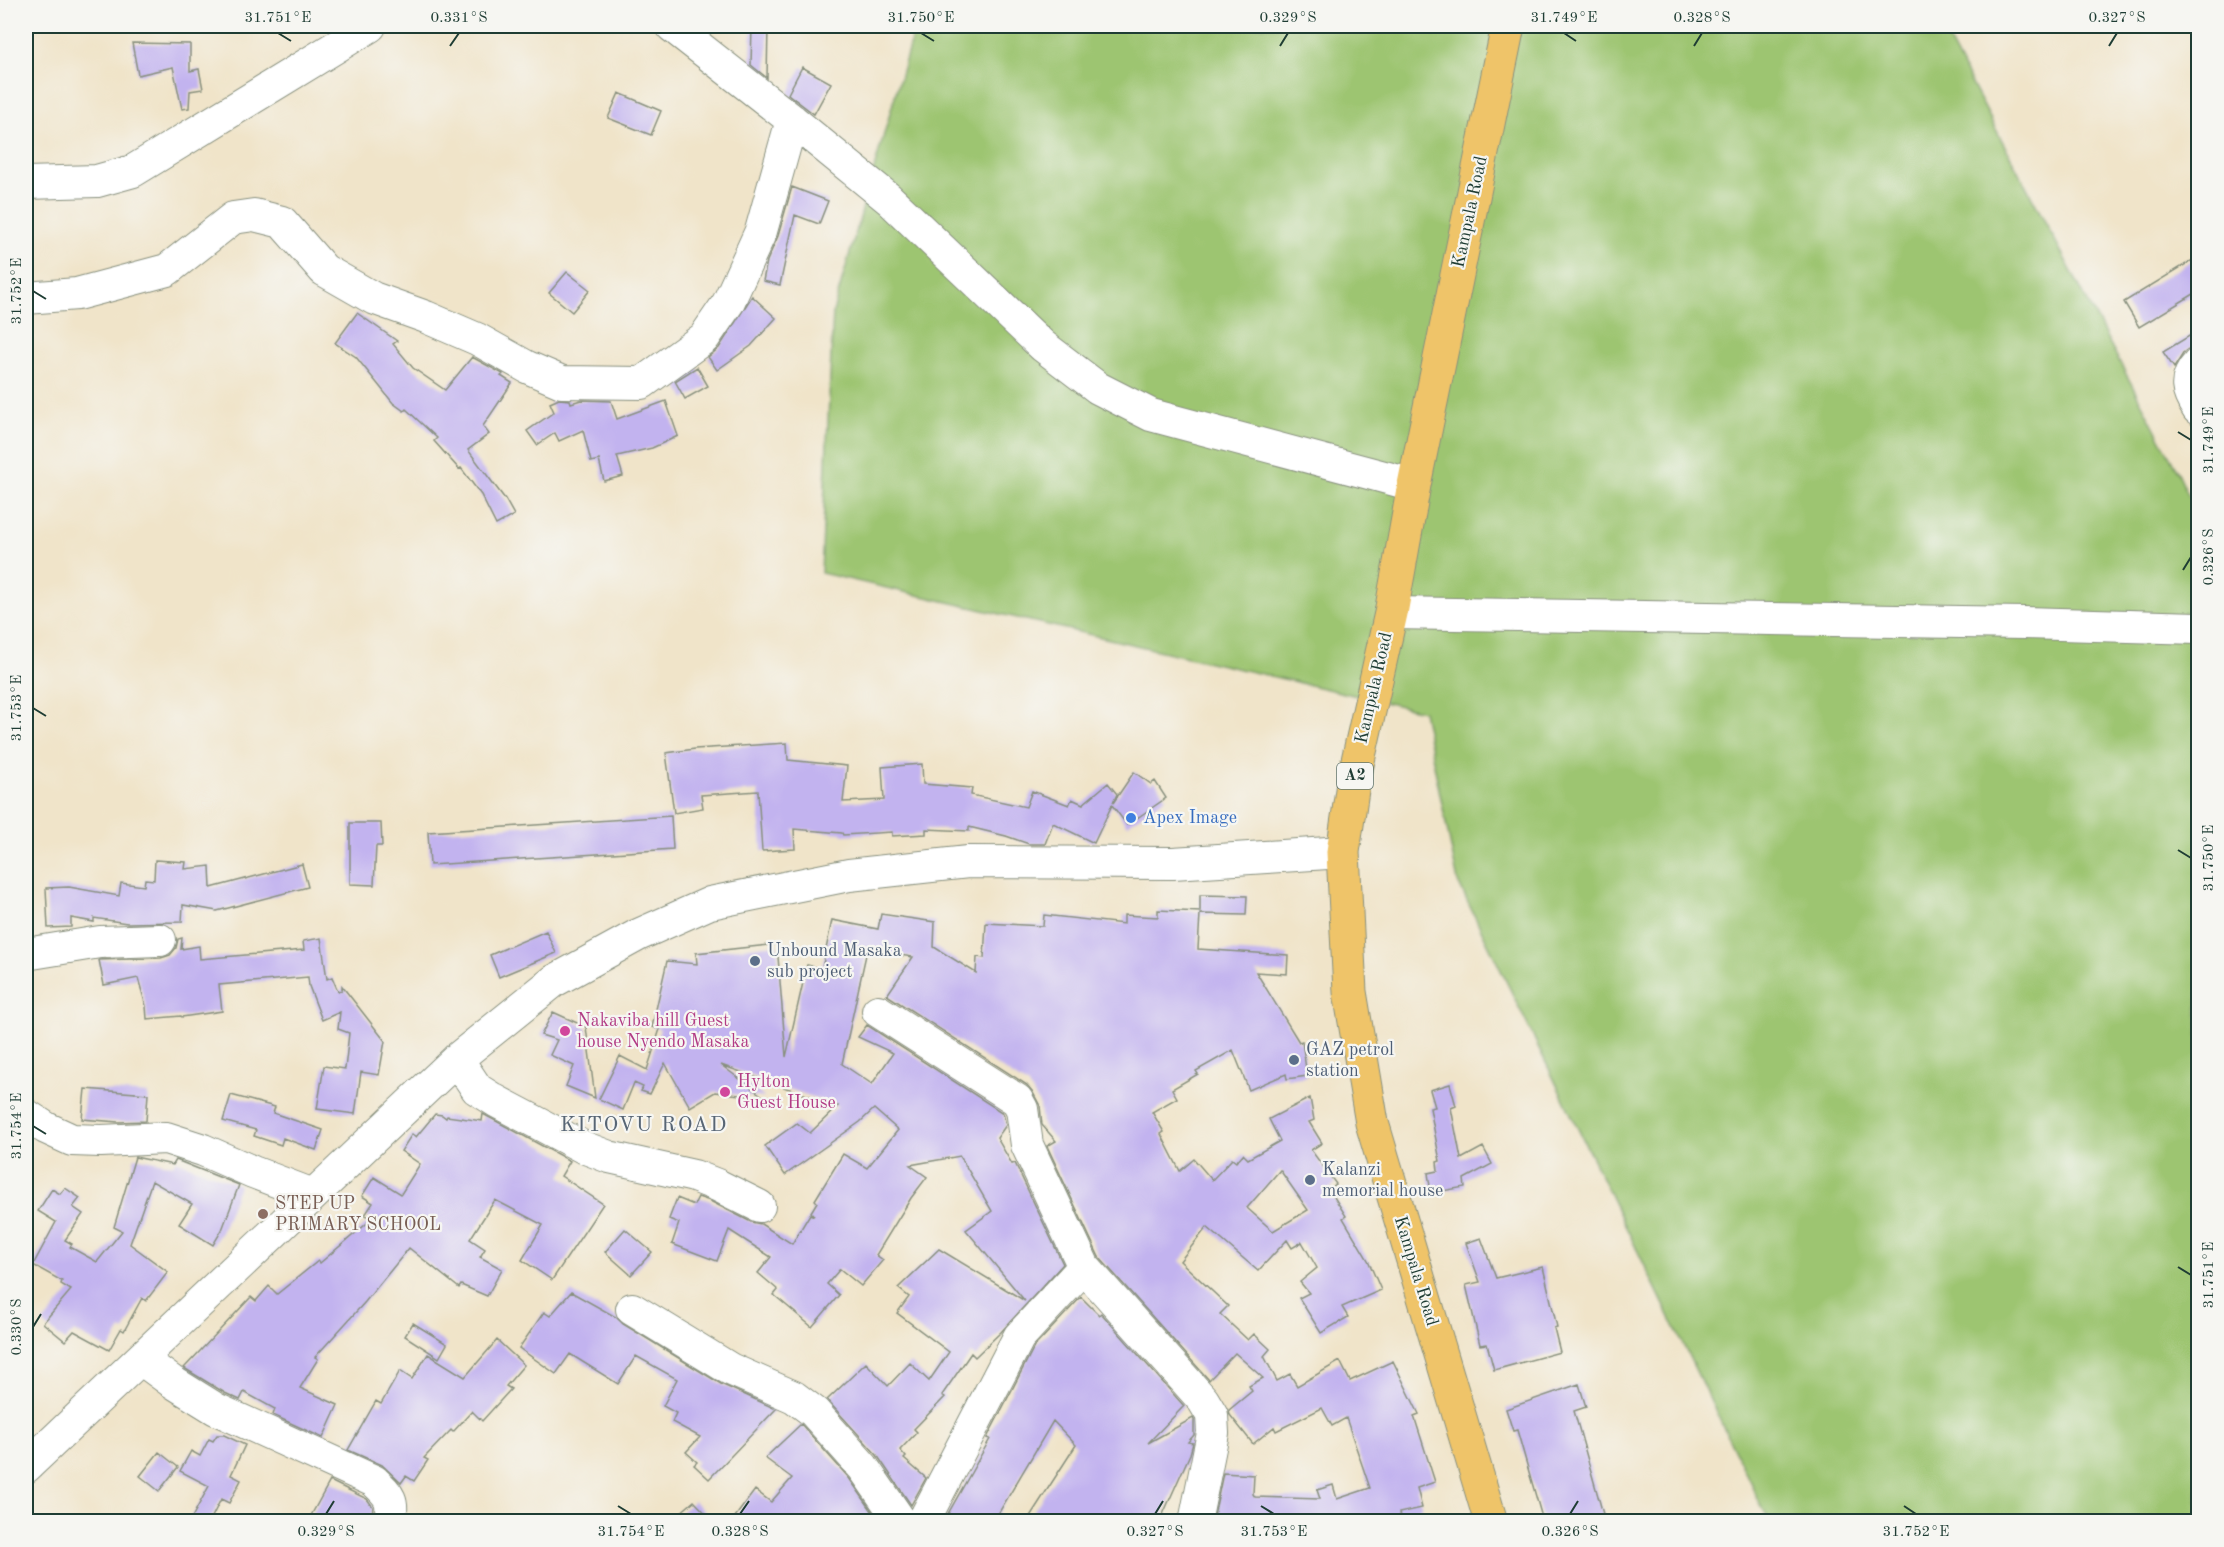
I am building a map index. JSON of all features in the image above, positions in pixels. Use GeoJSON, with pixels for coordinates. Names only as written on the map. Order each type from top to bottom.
{"type":"FeatureCollection","features":[{"type":"Feature","properties":{"kind":"main road","name":"Kampala Road"},"geometry":{"type":"LineString","coordinates":[[1491,1521],[1372,1123],[1350,992],[1343,852],[1353,783],[1391,613],[1414,485],[1508,26]]}},
{"type":"Feature","properties":{"kind":"street"},"geometry":{"type":"LineString","coordinates":[[26,183],[97,181],[133,171],[370,26]]}},
{"type":"Feature","properties":{"kind":"street"},"geometry":{"type":"LineString","coordinates":[[672,26],[889,199],[1043,346],[1098,388],[1151,415],[1414,485]]}},
{"type":"Feature","properties":{"kind":"street"},"geometry":{"type":"LineString","coordinates":[[26,298],[77,294],[166,270],[233,218],[254,215],[282,222],[324,270],[373,298],[477,339],[527,368],[562,382],[642,383],[704,338],[728,303],[761,231],[792,120]]}},
{"type":"Feature","properties":{"kind":"street"},"geometry":{"type":"LineString","coordinates":[[2199,364],[2188,381],[2189,395],[2199,409]]}},
{"type":"Feature","properties":{"kind":"street"},"geometry":{"type":"LineString","coordinates":[[1391,613],[2199,628]]}},
{"type":"Feature","properties":{"kind":"street"},"geometry":{"type":"LineString","coordinates":[[26,1467],[456,1059],[554,981],[638,935],[710,903],[849,875],[968,862],[1173,863],[1343,852]]}},
{"type":"Feature","properties":{"kind":"street"},"geometry":{"type":"LineString","coordinates":[[26,954],[100,942],[160,940]]}},
{"type":"Feature","properties":{"kind":"street"},"geometry":{"type":"LineString","coordinates":[[878,1011],[1017,1100],[1022,1109],[1027,1145],[1084,1268],[1203,1400],[1212,1414],[1213,1433],[1195,1521]]}},
{"type":"Feature","properties":{"kind":"street"},"geometry":{"type":"LineString","coordinates":[[456,1059],[477,1089],[583,1147],[609,1157],[694,1176],[759,1206]]}},
{"type":"Feature","properties":{"kind":"street"},"geometry":{"type":"LineString","coordinates":[[26,1115],[46,1128],[72,1140],[166,1138],[203,1150],[313,1195]]}},
{"type":"Feature","properties":{"kind":"street"},"geometry":{"type":"LineString","coordinates":[[923,1521],[1019,1337],[1084,1268]]}},
{"type":"Feature","properties":{"kind":"street"},"geometry":{"type":"LineString","coordinates":[[632,1309],[730,1369],[794,1397],[814,1412],[863,1467],[901,1521]]}},
{"type":"Feature","properties":{"kind":"street"},"geometry":{"type":"LineString","coordinates":[[141,1359],[171,1382],[216,1409],[375,1481],[390,1496],[392,1511],[389,1521]]}},
{"type":"Feature","properties":{"kind":"green space"},"geometry":{"type":"Polygon","coordinates":[[[915,26],[1941,26],[2176,468],[2198,516],[2198,1521],[1769,1521],[1458,882],[1423,711],[821,573],[833,312],[915,26]]]}},
{"type":"Feature","properties":{"kind":"building"},"geometry":{"type":"Polygon","coordinates":[[[752,26],[768,26],[767,78],[751,65],[752,26]]]}},
{"type":"Feature","properties":{"kind":"building"},"geometry":{"type":"Polygon","coordinates":[[[132,43],[190,44],[190,71],[199,69],[203,89],[190,91],[189,108],[182,109],[173,67],[138,75],[132,43]]]}},
{"type":"Feature","properties":{"kind":"building"},"geometry":{"type":"Polygon","coordinates":[[[802,67],[831,83],[814,114],[788,94],[802,67]]]}},
{"type":"Feature","properties":{"kind":"building"},"geometry":{"type":"Polygon","coordinates":[[[619,93],[661,111],[651,135],[608,118],[619,93]]]}},
{"type":"Feature","properties":{"kind":"building"},"geometry":{"type":"Polygon","coordinates":[[[792,187],[828,201],[819,224],[795,215],[780,285],[763,281],[767,261],[778,236],[792,187]]]}},
{"type":"Feature","properties":{"kind":"building"},"geometry":{"type":"Polygon","coordinates":[[[2199,256],[2199,291],[2139,327],[2124,302],[2199,256]]]}},
{"type":"Feature","properties":{"kind":"building"},"geometry":{"type":"Polygon","coordinates":[[[567,272],[590,290],[572,312],[549,293],[567,272]]]}},
{"type":"Feature","properties":{"kind":"building"},"geometry":{"type":"Polygon","coordinates":[[[752,296],[776,318],[751,346],[717,370],[708,357],[719,348],[752,296]]]}},
{"type":"Feature","properties":{"kind":"building"},"geometry":{"type":"Polygon","coordinates":[[[357,313],[397,341],[393,344],[413,368],[445,390],[472,357],[503,374],[501,376],[512,383],[483,426],[489,434],[468,450],[505,499],[514,515],[496,525],[481,495],[461,468],[459,469],[434,441],[437,438],[406,409],[404,411],[393,403],[356,357],[335,343],[357,313]]]}},
{"type":"Feature","properties":{"kind":"building"},"geometry":{"type":"Polygon","coordinates":[[[2199,330],[2199,346],[2191,347],[2184,352],[2174,368],[2163,352],[2199,330]]]}},
{"type":"Feature","properties":{"kind":"building"},"geometry":{"type":"Polygon","coordinates":[[[697,367],[708,386],[685,399],[675,381],[697,367]]]}},
{"type":"Feature","properties":{"kind":"building"},"geometry":{"type":"Polygon","coordinates":[[[559,399],[570,400],[571,403],[581,400],[611,401],[617,419],[666,401],[678,436],[652,448],[617,456],[623,476],[604,481],[599,460],[591,462],[583,430],[559,441],[555,433],[537,445],[527,431],[554,412],[550,403],[559,399]]]}},
{"type":"Feature","properties":{"kind":"building"},"geometry":{"type":"Polygon","coordinates":[[[787,743],[788,760],[847,766],[843,802],[884,800],[882,767],[922,764],[923,784],[972,788],[971,795],[1026,807],[1032,791],[1069,805],[1072,799],[1083,804],[1108,783],[1117,794],[1113,803],[1134,772],[1151,784],[1155,781],[1166,798],[1127,825],[1112,805],[1094,843],[1053,823],[1045,844],[1029,844],[969,827],[969,831],[926,829],[926,834],[892,836],[892,832],[843,835],[842,833],[794,829],[795,849],[762,851],[758,791],[701,795],[703,808],[674,813],[666,753],[787,743]]]}},
{"type":"Feature","properties":{"kind":"building"},"geometry":{"type":"Polygon","coordinates":[[[671,816],[673,849],[430,865],[428,832],[671,816]]]}},
{"type":"Feature","properties":{"kind":"building"},"geometry":{"type":"Polygon","coordinates":[[[350,823],[381,823],[382,846],[376,846],[374,885],[350,884],[350,823]]]}},
{"type":"Feature","properties":{"kind":"building"},"geometry":{"type":"Polygon","coordinates":[[[155,860],[186,862],[185,869],[210,866],[211,888],[302,864],[308,887],[217,911],[183,905],[182,922],[127,923],[94,918],[94,922],[71,918],[71,927],[48,928],[46,888],[69,887],[119,896],[121,883],[144,886],[145,879],[154,880],[155,860]]]}},
{"type":"Feature","properties":{"kind":"building"},"geometry":{"type":"Polygon","coordinates":[[[1200,895],[1247,896],[1246,915],[1200,914],[1198,949],[1288,955],[1287,974],[1256,972],[1299,1042],[1302,1041],[1307,1076],[1287,1079],[1286,1074],[1249,1090],[1233,1050],[1196,1071],[1198,1074],[1172,1089],[1177,1098],[1152,1112],[1164,1132],[1161,1134],[1180,1171],[1194,1159],[1212,1180],[1232,1159],[1236,1162],[1243,1154],[1248,1159],[1280,1141],[1269,1119],[1310,1098],[1314,1120],[1309,1122],[1322,1143],[1311,1150],[1336,1184],[1329,1189],[1346,1216],[1343,1218],[1368,1260],[1381,1290],[1342,1307],[1348,1317],[1321,1333],[1299,1298],[1309,1293],[1300,1282],[1317,1268],[1302,1242],[1292,1248],[1287,1240],[1258,1271],[1207,1227],[1180,1261],[1228,1306],[1220,1314],[1248,1340],[1254,1334],[1270,1349],[1264,1356],[1277,1381],[1290,1374],[1297,1386],[1340,1361],[1350,1381],[1393,1361],[1419,1414],[1414,1416],[1435,1482],[1417,1488],[1422,1508],[1399,1513],[1401,1521],[1213,1521],[1223,1473],[1254,1475],[1253,1494],[1255,1497],[1320,1499],[1317,1490],[1333,1485],[1337,1499],[1370,1488],[1346,1418],[1332,1426],[1322,1408],[1276,1431],[1274,1427],[1253,1444],[1230,1415],[1229,1410],[1252,1391],[1249,1386],[1263,1378],[1235,1353],[1209,1380],[1099,1257],[1047,1146],[1056,1141],[1042,1125],[1040,1106],[1032,1091],[1027,1085],[887,995],[913,957],[867,950],[842,1064],[872,1084],[893,1053],[858,1037],[867,1025],[1003,1113],[1006,1125],[997,1138],[1012,1164],[1015,1163],[1063,1264],[1001,1332],[975,1357],[971,1353],[942,1395],[945,1397],[914,1429],[917,1432],[900,1450],[906,1457],[904,1459],[926,1478],[911,1505],[877,1455],[827,1400],[866,1363],[888,1386],[910,1363],[929,1381],[949,1352],[897,1313],[909,1297],[898,1288],[939,1249],[1025,1301],[966,1230],[992,1211],[960,1156],[910,1165],[927,1177],[911,1198],[876,1255],[883,1260],[861,1286],[840,1269],[827,1284],[839,1295],[812,1327],[774,1295],[778,1290],[758,1273],[771,1257],[729,1230],[717,1261],[672,1244],[679,1223],[669,1219],[677,1198],[694,1205],[698,1197],[710,1201],[751,1222],[761,1224],[792,1244],[810,1214],[814,1216],[811,1212],[817,1202],[815,1200],[843,1154],[867,1168],[898,1130],[874,1109],[860,1122],[785,1175],[765,1146],[797,1123],[810,1133],[838,1106],[721,1065],[765,1098],[715,1092],[690,1107],[665,1063],[650,1094],[641,1091],[643,1087],[634,1083],[623,1110],[599,1099],[620,1056],[647,1070],[660,1029],[652,1027],[667,961],[697,964],[696,953],[777,944],[786,1057],[807,965],[822,969],[832,920],[878,929],[881,914],[935,922],[934,947],[976,973],[977,957],[984,958],[986,923],[1043,926],[1044,915],[1124,924],[1124,915],[1158,917],[1158,910],[1200,912],[1200,895]],[[1280,1170],[1247,1208],[1273,1231],[1308,1210],[1280,1170]]]}},
{"type":"Feature","properties":{"kind":"building"},"geometry":{"type":"Polygon","coordinates":[[[546,931],[556,953],[499,977],[490,955],[546,931]]]}},
{"type":"Feature","properties":{"kind":"building"},"geometry":{"type":"Polygon","coordinates":[[[182,938],[181,949],[199,946],[200,959],[304,950],[303,941],[321,938],[327,979],[332,977],[338,991],[342,990],[342,986],[385,1041],[379,1075],[361,1072],[355,1114],[317,1109],[324,1066],[345,1069],[349,1033],[338,1029],[340,1012],[322,1020],[309,986],[308,977],[219,985],[222,1011],[147,1019],[146,1006],[138,978],[104,985],[99,960],[161,958],[170,955],[176,948],[178,939],[182,938]]]}},
{"type":"Feature","properties":{"kind":"building"},"geometry":{"type":"Polygon","coordinates":[[[553,1012],[586,1027],[595,1098],[566,1086],[574,1066],[550,1055],[557,1040],[541,1035],[553,1012]]]}},
{"type":"Feature","properties":{"kind":"building"},"geometry":{"type":"Polygon","coordinates":[[[1450,1084],[1456,1106],[1451,1108],[1461,1159],[1483,1147],[1492,1164],[1464,1179],[1465,1187],[1431,1193],[1428,1173],[1438,1171],[1437,1162],[1440,1161],[1430,1108],[1435,1107],[1430,1090],[1450,1084]]]}},
{"type":"Feature","properties":{"kind":"building"},"geometry":{"type":"Polygon","coordinates":[[[85,1089],[148,1094],[146,1121],[118,1122],[82,1119],[85,1089]]]}},
{"type":"Feature","properties":{"kind":"building"},"geometry":{"type":"Polygon","coordinates":[[[231,1095],[275,1107],[273,1113],[323,1130],[316,1150],[283,1138],[281,1145],[254,1136],[256,1130],[223,1121],[231,1095]]]}},
{"type":"Feature","properties":{"kind":"building"},"geometry":{"type":"Polygon","coordinates":[[[435,1114],[446,1118],[447,1116],[482,1121],[483,1114],[570,1161],[561,1176],[603,1204],[552,1280],[522,1260],[543,1225],[495,1200],[470,1239],[485,1249],[480,1257],[502,1269],[487,1296],[461,1285],[459,1288],[409,1248],[365,1302],[315,1357],[318,1359],[300,1388],[338,1405],[323,1438],[273,1415],[275,1409],[244,1392],[240,1400],[184,1368],[251,1297],[256,1301],[269,1286],[277,1294],[318,1261],[320,1263],[372,1219],[365,1215],[373,1203],[362,1196],[374,1177],[401,1194],[420,1164],[401,1151],[412,1134],[416,1137],[435,1114]]]}},
{"type":"Feature","properties":{"kind":"building"},"geometry":{"type":"Polygon","coordinates":[[[135,1157],[173,1165],[176,1160],[239,1185],[222,1230],[213,1245],[179,1224],[192,1204],[152,1181],[130,1244],[168,1272],[146,1301],[142,1298],[124,1331],[121,1329],[109,1350],[74,1331],[65,1341],[43,1323],[71,1290],[61,1284],[62,1281],[33,1265],[56,1222],[38,1211],[52,1189],[60,1194],[65,1188],[80,1198],[73,1207],[83,1214],[65,1240],[72,1244],[70,1247],[97,1262],[122,1231],[114,1227],[135,1157]]]}},
{"type":"Feature","properties":{"kind":"building"},"geometry":{"type":"Polygon","coordinates":[[[625,1229],[652,1252],[631,1275],[605,1252],[625,1229]]]}},
{"type":"Feature","properties":{"kind":"building"},"geometry":{"type":"Polygon","coordinates":[[[1481,1238],[1496,1278],[1543,1267],[1557,1327],[1554,1328],[1560,1352],[1494,1370],[1487,1344],[1480,1345],[1466,1285],[1480,1282],[1466,1243],[1481,1238]]]}},
{"type":"Feature","properties":{"kind":"building"},"geometry":{"type":"Polygon","coordinates":[[[571,1292],[616,1317],[623,1324],[721,1384],[776,1409],[709,1479],[694,1465],[697,1462],[686,1452],[700,1437],[672,1422],[676,1413],[663,1406],[677,1379],[636,1356],[618,1384],[570,1354],[556,1374],[519,1348],[544,1312],[550,1316],[571,1292]]]}},
{"type":"Feature","properties":{"kind":"building"},"geometry":{"type":"Polygon","coordinates":[[[1081,1297],[1099,1315],[1101,1313],[1184,1406],[1148,1443],[1193,1418],[1194,1420],[1194,1435],[1188,1442],[1193,1443],[1190,1454],[1160,1521],[1027,1521],[1076,1445],[1053,1421],[994,1521],[944,1521],[990,1439],[987,1438],[1034,1347],[1081,1297]]]}},
{"type":"Feature","properties":{"kind":"building"},"geometry":{"type":"Polygon","coordinates":[[[413,1323],[447,1344],[439,1358],[405,1336],[413,1323]]]}},
{"type":"Feature","properties":{"kind":"building"},"geometry":{"type":"Polygon","coordinates":[[[497,1340],[524,1365],[506,1386],[511,1389],[482,1421],[472,1411],[453,1432],[451,1430],[424,1458],[428,1460],[414,1481],[406,1476],[401,1483],[382,1465],[348,1450],[376,1401],[381,1404],[400,1371],[412,1379],[428,1354],[465,1377],[497,1340]]]}},
{"type":"Feature","properties":{"kind":"building"},"geometry":{"type":"Polygon","coordinates":[[[1579,1384],[1586,1407],[1574,1411],[1605,1521],[1543,1521],[1517,1430],[1513,1431],[1506,1409],[1579,1384]]]}},
{"type":"Feature","properties":{"kind":"building"},"geometry":{"type":"Polygon","coordinates":[[[801,1424],[849,1478],[879,1521],[732,1521],[755,1490],[771,1502],[792,1478],[765,1458],[801,1424]]]}},
{"type":"Feature","properties":{"kind":"building"},"geometry":{"type":"Polygon","coordinates":[[[217,1435],[224,1435],[245,1445],[231,1475],[241,1480],[229,1503],[221,1499],[210,1521],[190,1521],[209,1486],[180,1471],[191,1451],[200,1456],[209,1439],[213,1441],[217,1435]]]}},
{"type":"Feature","properties":{"kind":"building"},"geometry":{"type":"Polygon","coordinates":[[[159,1452],[178,1467],[159,1491],[140,1476],[159,1452]]]}},
{"type":"Feature","properties":{"kind":"building"},"geometry":{"type":"Polygon","coordinates":[[[330,1481],[367,1499],[373,1507],[371,1521],[308,1521],[330,1481]]]}},
{"type":"Feature","properties":{"kind":"building"},"geometry":{"type":"Polygon","coordinates":[[[694,1501],[713,1521],[671,1521],[694,1501]]]}},
{"type":"Feature","properties":{"kind":"place","name":"Apex Image"},"geometry":{"type":"Point","coordinates":[1131,818]}},
{"type":"Feature","properties":{"kind":"place","name":"Unbound Masaka sub project"},"geometry":{"type":"Point","coordinates":[755,961]}},
{"type":"Feature","properties":{"kind":"place","name":"Nakaviba hill Guest house Nyendo Masaka"},"geometry":{"type":"Point","coordinates":[565,1031]}},
{"type":"Feature","properties":{"kind":"place","name":"GAZ petrol station"},"geometry":{"type":"Point","coordinates":[1294,1060]}},
{"type":"Feature","properties":{"kind":"place","name":"Hylton Guest House"},"geometry":{"type":"Point","coordinates":[725,1092]}},
{"type":"Feature","properties":{"kind":"place","name":"Kalanzi memorial house"},"geometry":{"type":"Point","coordinates":[1310,1180]}},
{"type":"Feature","properties":{"kind":"place","name":"STEP UP PRIMARY SCHOOL"},"geometry":{"type":"Point","coordinates":[263,1214]}},
{"type":"Feature","properties":{"kind":"district","name":"KITOVU ROAD"},"geometry":{"type":"Point","coordinates":[644,1125]}}]}
